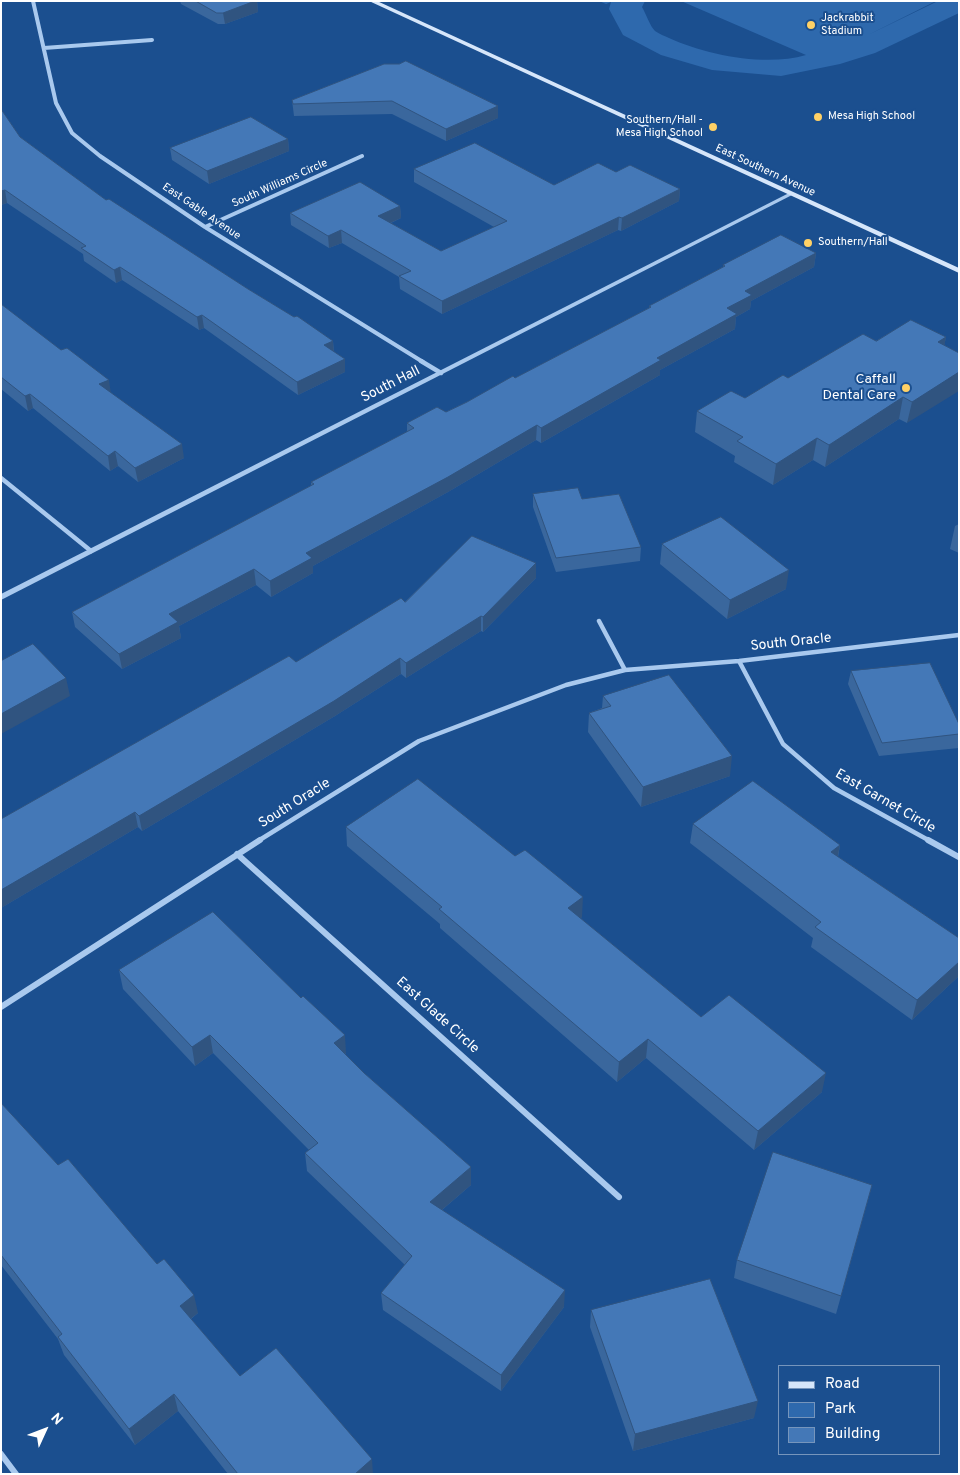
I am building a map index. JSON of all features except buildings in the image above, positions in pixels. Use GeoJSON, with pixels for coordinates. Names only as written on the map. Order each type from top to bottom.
{"type":"FeatureCollection","features":[{"type":"Feature","properties":{"kind":"main road","name":"East Southern Avenue"},"geometry":{"type":"LineString","coordinates":[[372,1],[959,271]]}},
{"type":"Feature","properties":{"kind":"street","name":"East Gable Avenue"},"geometry":{"type":"LineString","coordinates":[[33,1],[56,103],[72,133],[100,156],[205,227],[442,373]]}},
{"type":"Feature","properties":{"kind":"street"},"geometry":{"type":"LineString","coordinates":[[44,48],[152,40]]}},
{"type":"Feature","properties":{"kind":"street","name":"South Williams Circle"},"geometry":{"type":"LineString","coordinates":[[205,227],[362,156]]}},
{"type":"Feature","properties":{"kind":"street","name":"South Hall"},"geometry":{"type":"LineString","coordinates":[[1,597],[791,194]]}},
{"type":"Feature","properties":{"kind":"street"},"geometry":{"type":"LineString","coordinates":[[1,478],[91,551]]}},
{"type":"Feature","properties":{"kind":"street"},"geometry":{"type":"LineString","coordinates":[[599,621],[625,670]]}},
{"type":"Feature","properties":{"kind":"street","name":"South Oracle"},"geometry":{"type":"LineString","coordinates":[[1,1007],[238,854],[419,741],[566,685],[625,670],[739,660],[959,635]]}},
{"type":"Feature","properties":{"kind":"street","name":"East Garnet Circle"},"geometry":{"type":"LineString","coordinates":[[739,660],[783,744],[834,788],[959,857]]}},
{"type":"Feature","properties":{"kind":"street","name":"East Glade Circle"},"geometry":{"type":"LineString","coordinates":[[238,854],[619,1197]]}},
{"type":"Feature","properties":{"kind":"street"},"geometry":{"type":"LineString","coordinates":[[1,1454],[16,1474]]}},
{"type":"Feature","properties":{"kind":"green space"},"geometry":{"type":"Polygon","coordinates":[[[599,1],[645,1],[642,7],[651,26],[658,33],[700,50],[736,57],[773,60],[806,55],[681,1],[936,1],[868,35],[938,1],[959,1],[959,13],[875,53],[840,64],[781,76],[712,70],[661,55],[623,35],[609,9],[611,2],[606,4],[599,1]]]}},
{"type":"Feature","properties":{"kind":"place","name":"Jackrabbit Stadium"},"geometry":{"type":"Point","coordinates":[811,25]}},
{"type":"Feature","properties":{"kind":"place","name":"Mesa High School"},"geometry":{"type":"Point","coordinates":[818,117]}},
{"type":"Feature","properties":{"kind":"place","name":"Southern/Hall - Mesa High School"},"geometry":{"type":"Point","coordinates":[713,127]}},
{"type":"Feature","properties":{"kind":"place","name":"Southern/Hall"},"geometry":{"type":"Point","coordinates":[808,243]}},
{"type":"Feature","properties":{"kind":"place","name":"Caffall Dental Care"},"geometry":{"type":"Point","coordinates":[906,388]}}]}
